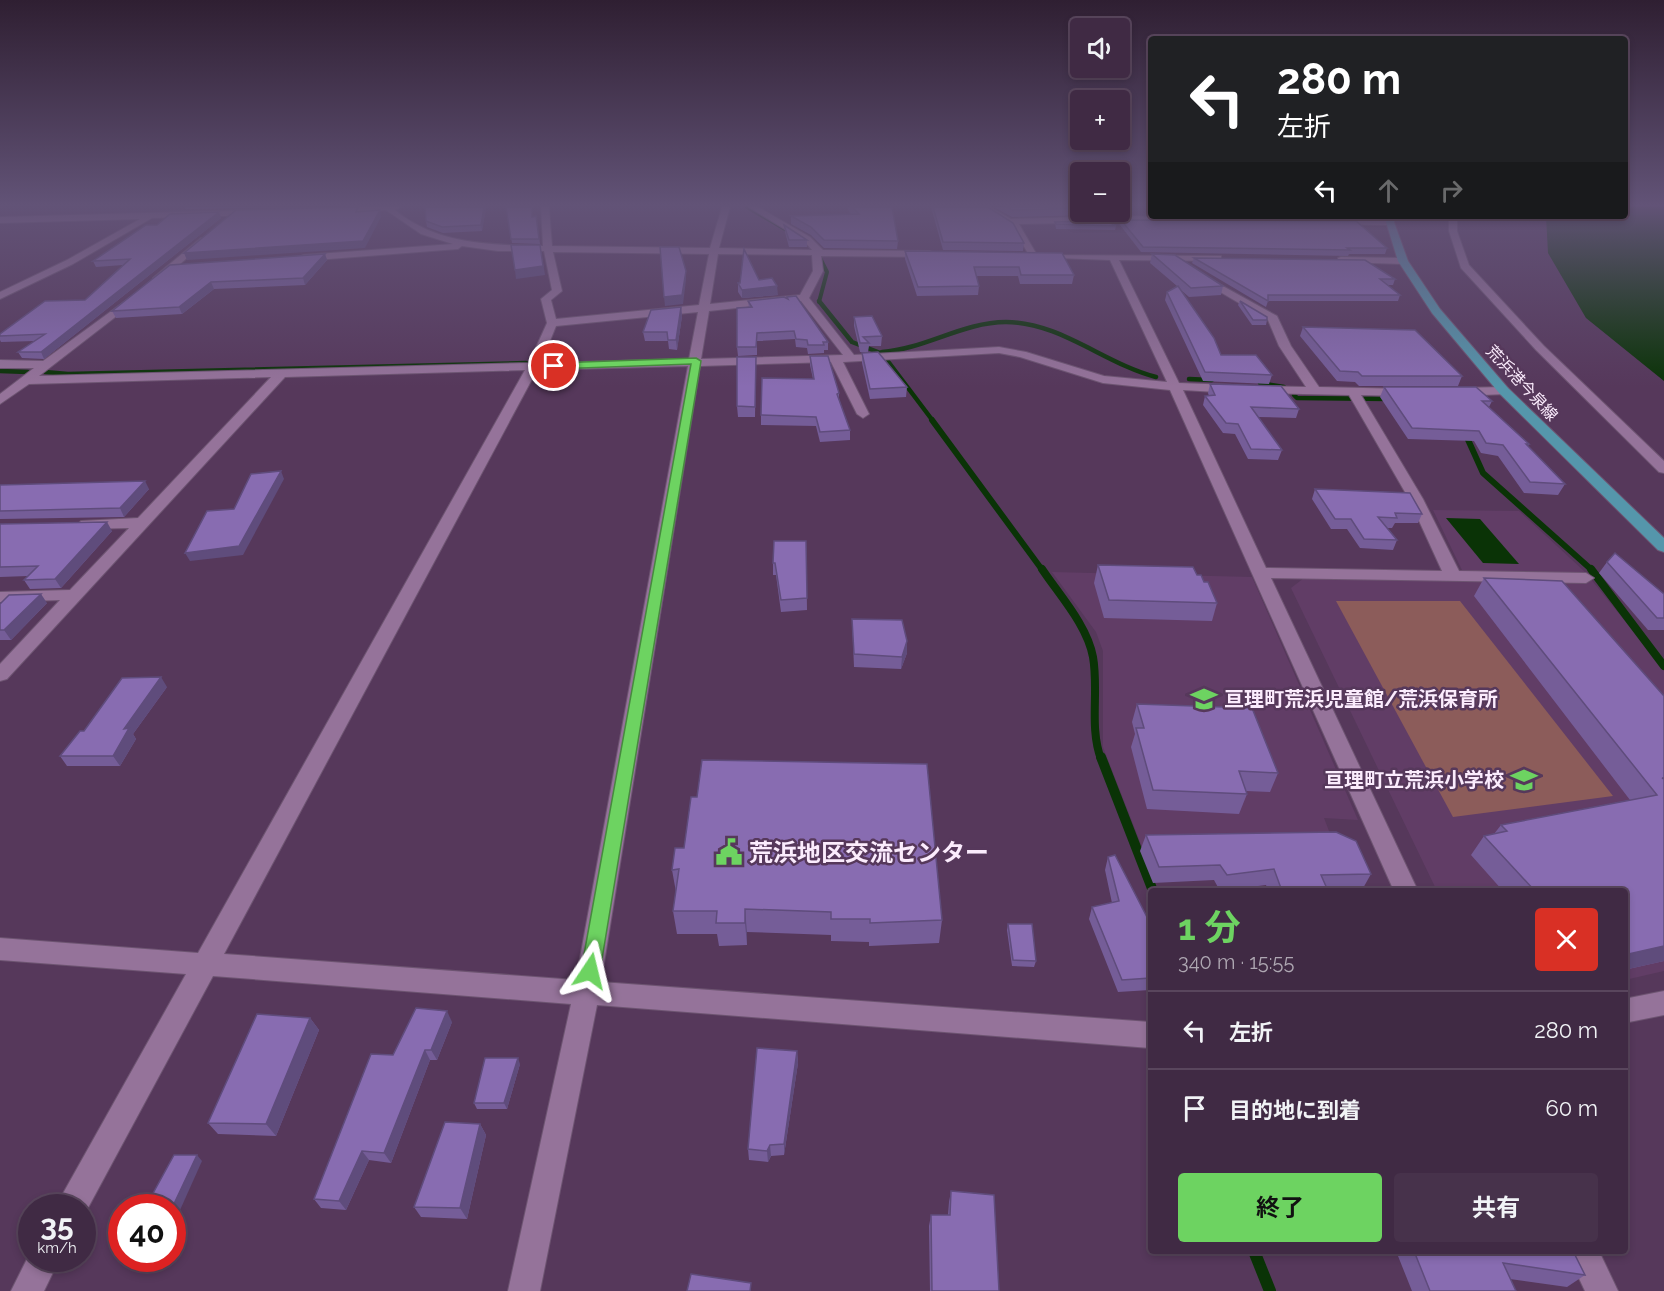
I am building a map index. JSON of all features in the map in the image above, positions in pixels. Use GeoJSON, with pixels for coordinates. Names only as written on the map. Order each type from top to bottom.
{"type":"FeatureCollection","features":[{"type":"Feature","properties":{"kind":"main road","name":"荒浜港今泉線"},"geometry":{"type":"LineString","coordinates":[[1407,267],[1436,310],[1504,391],[1664,548]]}},
{"type":"Feature","properties":{"kind":"street"},"geometry":{"type":"LineString","coordinates":[[0,296],[59,267]]}},
{"type":"Feature","properties":{"kind":"street"},"geometry":{"type":"LineString","coordinates":[[0,400],[48,365],[170,267]]}},
{"type":"Feature","properties":{"kind":"street"},"geometry":{"type":"LineString","coordinates":[[80,1194],[533,367],[552,323],[550,267]]}},
{"type":"Feature","properties":{"kind":"street"},"geometry":{"type":"LineString","coordinates":[[524,1291],[586,994],[712,267]]}},
{"type":"Feature","properties":{"kind":"street"},"geometry":{"type":"LineString","coordinates":[[804,298],[819,267]]}},
{"type":"Feature","properties":{"kind":"street"},"geometry":{"type":"LineString","coordinates":[[1118,267],[1405,888]]}},
{"type":"Feature","properties":{"kind":"street"},"geometry":{"type":"LineString","coordinates":[[1188,267],[1197,275],[1272,318],[1285,346],[1316,392]]}},
{"type":"Feature","properties":{"kind":"street"},"geometry":{"type":"LineString","coordinates":[[1465,267],[1540,348],[1664,469]]}},
{"type":"Feature","properties":{"kind":"street"},"geometry":{"type":"LineString","coordinates":[[552,323],[804,298]]}},
{"type":"Feature","properties":{"kind":"street"},"geometry":{"type":"LineString","coordinates":[[804,298],[850,357]]}},
{"type":"Feature","properties":{"kind":"street"},"geometry":{"type":"LineString","coordinates":[[28,380],[835,358],[999,350],[1022,354],[1103,379],[1174,386],[1316,392],[1355,396],[1422,392]]}},
{"type":"Feature","properties":{"kind":"street"},"geometry":{"type":"LineString","coordinates":[[835,358],[863,414]]}},
{"type":"Feature","properties":{"kind":"street"},"geometry":{"type":"LineString","coordinates":[[0,364],[48,365]]}},
{"type":"Feature","properties":{"kind":"street"},"geometry":{"type":"LineString","coordinates":[[0,675],[282,373]]}},
{"type":"Feature","properties":{"kind":"street"},"geometry":{"type":"LineString","coordinates":[[1446,392],[1504,391]]}},
{"type":"Feature","properties":{"kind":"street"},"geometry":{"type":"LineString","coordinates":[[1355,396],[1416,499],[1452,576]]}},
{"type":"Feature","properties":{"kind":"street"},"geometry":{"type":"LineString","coordinates":[[71,524],[142,523]]}},
{"type":"Feature","properties":{"kind":"street"},"geometry":{"type":"LineString","coordinates":[[1260,573],[1586,578]]}},
{"type":"Feature","properties":{"kind":"street"},"geometry":{"type":"LineString","coordinates":[[0,597],[74,596]]}},
{"type":"Feature","properties":{"kind":"street"},"geometry":{"type":"LineString","coordinates":[[0,949],[1148,1035]]}},
{"type":"Feature","properties":{"kind":"street"},"geometry":{"type":"LineString","coordinates":[[1628,1010],[1664,1003]]}},
{"type":"Feature","properties":{"kind":"street"},"geometry":{"type":"LineString","coordinates":[[1584,1254],[1602,1291]]}},
{"type":"Feature","properties":{"kind":"street"},"geometry":{"type":"LineString","coordinates":[[27,1291],[37,1272]]}},
{"type":"Feature","properties":{"kind":"shaded area"},"geometry":{"type":"Polygon","coordinates":[[[1556,267],[1664,267],[1664,381],[1586,318],[1556,267]]]}},
{"type":"Feature","properties":{"kind":"shaded area","name":"亘理町立荒浜小学校"},"geometry":{"type":"Polygon","coordinates":[[[1433,510],[1519,511],[1585,572],[1664,669],[1664,971],[1628,979],[1628,888],[1436,888],[1291,588],[1304,578],[1462,570],[1433,510]]]}},
{"type":"Feature","properties":{"kind":"shaded area"},"geometry":{"type":"Polygon","coordinates":[[[1446,518],[1480,519],[1519,564],[1483,563],[1446,518]]]}},
{"type":"Feature","properties":{"kind":"shaded area","name":"亘理町荒浜児童館/荒浜保育所"},"geometry":{"type":"Polygon","coordinates":[[[1052,572],[1252,577],[1358,820],[1324,818],[1339,857],[1146,857],[1103,747],[1103,651],[1096,632],[1052,572]]]}},
{"type":"Feature","properties":{"kind":"shaded area"},"geometry":{"type":"Polygon","coordinates":[[[1336,601],[1460,601],[1613,796],[1453,817],[1336,601]]]}},
{"type":"Feature","properties":{"kind":"building"},"geometry":{"type":"Polygon","coordinates":[[[121,267],[149,267],[41,352],[18,352],[45,334],[0,336],[45,301],[85,300],[121,267]]]}},
{"type":"Feature","properties":{"kind":"building"},"geometry":{"type":"Polygon","coordinates":[[[167,267],[313,267],[303,278],[211,282],[179,307],[112,311],[167,267]]]}},
{"type":"Feature","properties":{"kind":"building"},"geometry":{"type":"Polygon","coordinates":[[[515,267],[534,267],[515,270],[515,267]]]}},
{"type":"Feature","properties":{"kind":"building"},"geometry":{"type":"Polygon","coordinates":[[[662,267],[685,267],[682,295],[664,297],[662,267]]]}},
{"type":"Feature","properties":{"kind":"building"},"geometry":{"type":"Polygon","coordinates":[[[742,267],[753,267],[759,280],[772,278],[777,286],[742,290],[738,283],[740,283],[742,267]]]}},
{"type":"Feature","properties":{"kind":"building"},"geometry":{"type":"Polygon","coordinates":[[[911,267],[974,267],[979,286],[918,287],[911,267]]]}},
{"type":"Feature","properties":{"kind":"building"},"geometry":{"type":"Polygon","coordinates":[[[1019,267],[1070,267],[1074,275],[1021,275],[1019,267]]]}},
{"type":"Feature","properties":{"kind":"building"},"geometry":{"type":"Polygon","coordinates":[[[1167,267],[1194,267],[1223,286],[1191,288],[1167,267]]]}},
{"type":"Feature","properties":{"kind":"building"},"geometry":{"type":"Polygon","coordinates":[[[1210,267],[1376,267],[1395,279],[1380,279],[1400,295],[1268,295],[1268,301],[1210,267]]]}},
{"type":"Feature","properties":{"kind":"building"},"geometry":{"type":"Polygon","coordinates":[[[1178,286],[1214,338],[1221,355],[1256,355],[1272,375],[1205,372],[1167,292],[1178,286]]]}},
{"type":"Feature","properties":{"kind":"building"},"geometry":{"type":"Polygon","coordinates":[[[796,296],[828,342],[823,342],[824,345],[808,345],[807,340],[796,339],[794,331],[757,333],[756,347],[737,347],[737,308],[752,307],[748,301],[784,297],[788,299],[787,297],[796,296]]]}},
{"type":"Feature","properties":{"kind":"building"},"geometry":{"type":"Polygon","coordinates":[[[1240,301],[1267,317],[1267,320],[1253,320],[1240,301]]]}},
{"type":"Feature","properties":{"kind":"building"},"geometry":{"type":"Polygon","coordinates":[[[681,307],[676,340],[668,340],[667,332],[643,332],[651,310],[681,307]]]}},
{"type":"Feature","properties":{"kind":"building"},"geometry":{"type":"Polygon","coordinates":[[[872,316],[882,336],[863,337],[869,343],[860,343],[854,317],[872,316]]]}},
{"type":"Feature","properties":{"kind":"building"},"geometry":{"type":"Polygon","coordinates":[[[1303,327],[1415,330],[1462,376],[1362,376],[1358,372],[1340,371],[1303,327]]]}},
{"type":"Feature","properties":{"kind":"building"},"geometry":{"type":"Polygon","coordinates":[[[878,352],[907,387],[870,389],[862,353],[878,352]]]}},
{"type":"Feature","properties":{"kind":"building"},"geometry":{"type":"Polygon","coordinates":[[[810,356],[828,356],[839,393],[837,394],[850,430],[820,432],[816,417],[761,415],[762,378],[814,379],[810,356]]]}},
{"type":"Feature","properties":{"kind":"building"},"geometry":{"type":"Polygon","coordinates":[[[737,357],[756,357],[755,407],[737,406],[737,357]]]}},
{"type":"Feature","properties":{"kind":"building"},"geometry":{"type":"Polygon","coordinates":[[[1210,384],[1281,386],[1299,409],[1251,407],[1282,450],[1251,449],[1238,424],[1226,423],[1205,396],[1215,395],[1210,384]]]}},
{"type":"Feature","properties":{"kind":"building"},"geometry":{"type":"Polygon","coordinates":[[[1384,387],[1476,387],[1492,401],[1482,401],[1529,444],[1526,444],[1565,484],[1530,482],[1503,445],[1486,443],[1479,431],[1412,428],[1384,387]]]}},
{"type":"Feature","properties":{"kind":"building"},"geometry":{"type":"Polygon","coordinates":[[[281,471],[239,546],[185,553],[207,511],[234,509],[251,474],[281,471]]]}},
{"type":"Feature","properties":{"kind":"building"},"geometry":{"type":"Polygon","coordinates":[[[145,481],[120,508],[0,511],[0,485],[145,481]]]}},
{"type":"Feature","properties":{"kind":"building"},"geometry":{"type":"Polygon","coordinates":[[[1315,489],[1410,493],[1422,514],[1395,513],[1397,518],[1378,517],[1397,540],[1364,539],[1351,519],[1335,519],[1315,489]]]}},
{"type":"Feature","properties":{"kind":"building"},"geometry":{"type":"Polygon","coordinates":[[[107,522],[55,579],[24,580],[38,566],[0,567],[0,524],[107,522]]]}},
{"type":"Feature","properties":{"kind":"building"},"geometry":{"type":"Polygon","coordinates":[[[774,541],[806,541],[807,598],[781,600],[775,563],[773,563],[774,541]]]}},
{"type":"Feature","properties":{"kind":"building"},"geometry":{"type":"Polygon","coordinates":[[[1615,553],[1664,594],[1664,618],[1657,618],[1607,562],[1615,553]]]}},
{"type":"Feature","properties":{"kind":"building"},"geometry":{"type":"Polygon","coordinates":[[[1098,565],[1193,567],[1204,582],[1208,582],[1217,603],[1109,600],[1098,565]]]}},
{"type":"Feature","properties":{"kind":"building"},"geometry":{"type":"Polygon","coordinates":[[[1484,578],[1562,581],[1664,696],[1664,778],[1662,778],[1664,779],[1664,946],[1628,954],[1628,888],[1532,888],[1484,836],[1507,831],[1501,825],[1657,795],[1484,578]]]}},
{"type":"Feature","properties":{"kind":"building"},"geometry":{"type":"Polygon","coordinates":[[[41,594],[4,630],[0,630],[0,604],[9,595],[41,594]]]}},
{"type":"Feature","properties":{"kind":"building"},"geometry":{"type":"Polygon","coordinates":[[[852,619],[902,620],[907,641],[902,657],[854,654],[852,619]]]}},
{"type":"Feature","properties":{"kind":"building"},"geometry":{"type":"Polygon","coordinates":[[[161,677],[124,729],[129,728],[113,756],[60,756],[80,731],[84,731],[122,678],[161,677]]]}},
{"type":"Feature","properties":{"kind":"building"},"geometry":{"type":"Polygon","coordinates":[[[1137,704],[1252,708],[1278,773],[1239,771],[1247,794],[1153,790],[1136,728],[1144,728],[1137,704]]]}},
{"type":"Feature","properties":{"kind":"building"},"geometry":{"type":"Polygon","coordinates":[[[702,760],[927,764],[942,920],[870,923],[870,919],[831,919],[831,912],[745,909],[745,923],[716,923],[717,911],[673,911],[679,869],[672,870],[675,848],[684,848],[691,797],[697,797],[702,760]]]}},
{"type":"Feature","properties":{"kind":"building"},"geometry":{"type":"Polygon","coordinates":[[[1336,832],[1356,841],[1371,874],[1321,875],[1327,888],[1281,888],[1274,869],[1227,875],[1220,865],[1159,867],[1146,835],[1336,832]]]}},
{"type":"Feature","properties":{"kind":"building"},"geometry":{"type":"Polygon","coordinates":[[[1115,855],[1148,919],[1148,978],[1122,980],[1092,907],[1119,901],[1108,857],[1115,855]]]}},
{"type":"Feature","properties":{"kind":"building"},"geometry":{"type":"Polygon","coordinates":[[[1008,924],[1032,924],[1036,961],[1013,960],[1008,924]]]}},
{"type":"Feature","properties":{"kind":"building"},"geometry":{"type":"Polygon","coordinates":[[[416,1008],[447,1011],[431,1050],[425,1050],[384,1153],[362,1151],[339,1201],[314,1199],[371,1054],[393,1055],[416,1008]]]}},
{"type":"Feature","properties":{"kind":"building"},"geometry":{"type":"Polygon","coordinates":[[[257,1014],[310,1018],[266,1124],[208,1123],[257,1014]]]}},
{"type":"Feature","properties":{"kind":"building"},"geometry":{"type":"Polygon","coordinates":[[[757,1048],[797,1051],[784,1144],[770,1145],[767,1151],[748,1149],[757,1048]]]}},
{"type":"Feature","properties":{"kind":"building"},"geometry":{"type":"Polygon","coordinates":[[[485,1058],[518,1058],[504,1103],[474,1103],[485,1058]]]}},
{"type":"Feature","properties":{"kind":"building"},"geometry":{"type":"Polygon","coordinates":[[[445,1122],[480,1124],[460,1208],[414,1207],[445,1122]]]}},
{"type":"Feature","properties":{"kind":"building"},"geometry":{"type":"Polygon","coordinates":[[[174,1155],[197,1155],[179,1194],[153,1194],[174,1155]]]}},
{"type":"Feature","properties":{"kind":"building"},"geometry":{"type":"Polygon","coordinates":[[[951,1191],[994,1195],[999,1291],[932,1291],[931,1215],[950,1215],[951,1191]]]}},
{"type":"Feature","properties":{"kind":"building"},"geometry":{"type":"Polygon","coordinates":[[[1415,1254],[1574,1254],[1585,1275],[1503,1263],[1516,1291],[1430,1291],[1415,1254]]]}},
{"type":"Feature","properties":{"kind":"building"},"geometry":{"type":"Polygon","coordinates":[[[691,1274],[751,1283],[750,1291],[687,1291],[691,1274]]]}},
{"type":"Feature","properties":{"kind":"waterway"},"geometry":{"type":"LineString","coordinates":[[819,301],[827,272],[825,267]]}},
{"type":"Feature","properties":{"kind":"waterway"},"geometry":{"type":"LineString","coordinates":[[819,301],[852,342],[883,354]]}},
{"type":"Feature","properties":{"kind":"waterway"},"geometry":{"type":"LineString","coordinates":[[882,352],[913,346],[975,326],[1006,322],[1045,329],[1137,371],[1156,377]]}},
{"type":"Feature","properties":{"kind":"waterway"},"geometry":{"type":"LineString","coordinates":[[887,360],[933,421]]}},
{"type":"Feature","properties":{"kind":"waterway"},"geometry":{"type":"LineString","coordinates":[[45,372],[68,374],[526,363]]}},
{"type":"Feature","properties":{"kind":"waterway"},"geometry":{"type":"LineString","coordinates":[[0,371],[28,372]]}},
{"type":"Feature","properties":{"kind":"waterway"},"geometry":{"type":"LineString","coordinates":[[1189,379],[1212,380]]}},
{"type":"Feature","properties":{"kind":"waterway"},"geometry":{"type":"LineString","coordinates":[[1260,383],[1284,387]]}},
{"type":"Feature","properties":{"kind":"waterway"},"geometry":{"type":"LineString","coordinates":[[1294,395],[1297,398],[1390,399]]}},
{"type":"Feature","properties":{"kind":"waterway"},"geometry":{"type":"LineString","coordinates":[[932,420],[1043,571]]}},
{"type":"Feature","properties":{"kind":"waterway"},"geometry":{"type":"LineString","coordinates":[[1465,433],[1483,473],[1591,570]]}},
{"type":"Feature","properties":{"kind":"waterway"},"geometry":{"type":"LineString","coordinates":[[1042,569],[1079,622],[1090,645],[1095,670],[1097,747],[1101,759]]}},
{"type":"Feature","properties":{"kind":"waterway"},"geometry":{"type":"LineString","coordinates":[[1591,570],[1664,666]]}},
{"type":"Feature","properties":{"kind":"waterway"},"geometry":{"type":"LineString","coordinates":[[1101,757],[1152,888]]}},
{"type":"Feature","properties":{"kind":"waterway"},"geometry":{"type":"LineString","coordinates":[[1255,1254],[1270,1291]]}},
{"type":"Feature","properties":{"kind":"place","name":"亘理町荒浜児童館/荒浜保育所"},"geometry":{"type":"Point","coordinates":[1204,699]}},
{"type":"Feature","properties":{"kind":"place","name":"亘理町立荒浜小学校"},"geometry":{"type":"Point","coordinates":[1524,780]}},
{"type":"Feature","properties":{"kind":"place","name":"荒浜地区交流センター"},"geometry":{"type":"Point","coordinates":[729,852]}},
{"type":"Feature","properties":{"kind":"route"},"geometry":{"type":"LineString","coordinates":[[554,366],[696,361],[590,971]]}}]}
